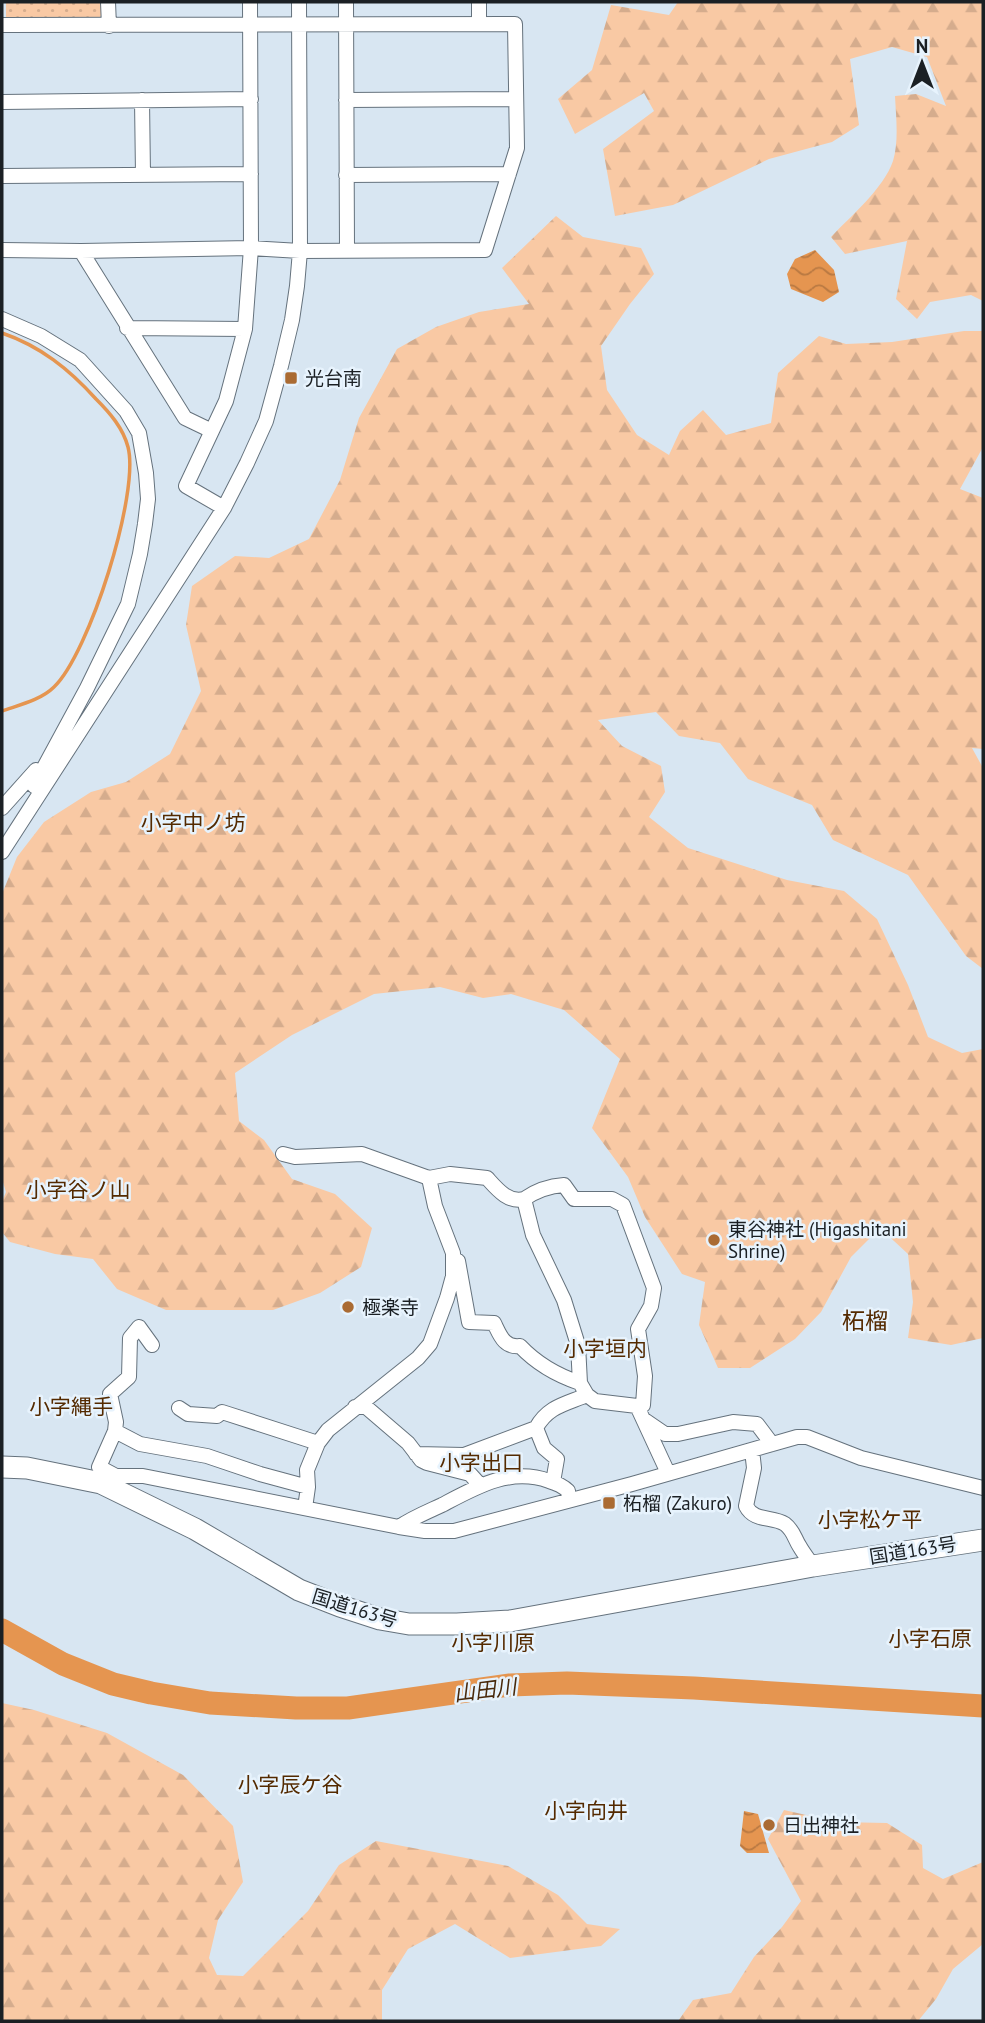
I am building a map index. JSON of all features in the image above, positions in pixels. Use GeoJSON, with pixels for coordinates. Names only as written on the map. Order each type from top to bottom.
{"type":"FeatureCollection","features":[{"type":"Feature","properties":{"kind":"highway","name":"国道163号"},"geometry":{"type":"LineString","coordinates":[[2,1467],[108,1479],[299,1590],[382,1619],[409,1624],[457,1625],[510,1621],[813,1566],[983,1540]]}},
{"type":"Feature","properties":{"kind":"street"},"geometry":{"type":"LineString","coordinates":[[108,2],[109,26]]}},
{"type":"Feature","properties":{"kind":"street"},"geometry":{"type":"LineString","coordinates":[[224,508],[187,486],[226,401],[246,329],[251,248],[250,2]]}},
{"type":"Feature","properties":{"kind":"street"},"geometry":{"type":"LineString","coordinates":[[2,852],[224,508],[266,421],[298,286],[299,2]]}},
{"type":"Feature","properties":{"kind":"street"},"geometry":{"type":"LineString","coordinates":[[346,2],[347,250]]}},
{"type":"Feature","properties":{"kind":"street"},"geometry":{"type":"LineString","coordinates":[[479,2],[479,24]]}},
{"type":"Feature","properties":{"kind":"street"},"geometry":{"type":"LineString","coordinates":[[2,25],[514,24],[517,148],[485,250],[2,250]]}},
{"type":"Feature","properties":{"kind":"street"},"geometry":{"type":"LineString","coordinates":[[2,102],[251,99]]}},
{"type":"Feature","properties":{"kind":"street"},"geometry":{"type":"LineString","coordinates":[[346,100],[516,99]]}},
{"type":"Feature","properties":{"kind":"street"},"geometry":{"type":"LineString","coordinates":[[142,100],[143,175]]}},
{"type":"Feature","properties":{"kind":"street"},"geometry":{"type":"LineString","coordinates":[[2,176],[251,174]]}},
{"type":"Feature","properties":{"kind":"street"},"geometry":{"type":"LineString","coordinates":[[346,175],[509,174]]}},
{"type":"Feature","properties":{"kind":"street"},"geometry":{"type":"LineString","coordinates":[[81,251],[185,418],[212,431]]}},
{"type":"Feature","properties":{"kind":"street"},"geometry":{"type":"LineString","coordinates":[[2,318],[41,336],[80,360],[126,411],[139,433],[148,499],[137,568],[128,604],[56,748],[2,842]]}},
{"type":"Feature","properties":{"kind":"street"},"geometry":{"type":"LineString","coordinates":[[127,328],[246,329]]}},
{"type":"Feature","properties":{"kind":"street"},"geometry":{"type":"LineString","coordinates":[[2,808],[56,748]]}},
{"type":"Feature","properties":{"kind":"street"},"geometry":{"type":"LineString","coordinates":[[283,1154],[295,1157],[362,1154],[429,1178],[450,1174],[487,1178],[502,1195],[517,1201],[551,1186],[564,1185],[574,1199],[612,1199],[623,1205],[654,1288],[651,1306],[638,1329],[645,1376],[643,1405],[595,1401],[584,1389],[534,1361],[520,1346],[513,1346],[502,1340],[494,1323],[469,1322],[460,1264],[435,1206],[429,1178]]}},
{"type":"Feature","properties":{"kind":"street"},"geometry":{"type":"LineString","coordinates":[[524,1199],[533,1235],[564,1300],[578,1345],[584,1389]]}},
{"type":"Feature","properties":{"kind":"street"},"geometry":{"type":"LineString","coordinates":[[305,1508],[307,1470],[318,1443],[328,1430],[418,1358],[430,1344],[453,1276],[453,1253]]}},
{"type":"Feature","properties":{"kind":"street"},"geometry":{"type":"LineString","coordinates":[[152,1345],[139,1327],[130,1338],[129,1377],[110,1394],[116,1422],[115,1431],[99,1467],[108,1479],[143,1476],[399,1527],[425,1531],[454,1531],[797,1437],[807,1437],[861,1458],[983,1488]]}},
{"type":"Feature","properties":{"kind":"street"},"geometry":{"type":"LineString","coordinates":[[416,1454],[464,1455],[536,1428],[542,1417],[584,1389]]}},
{"type":"Feature","properties":{"kind":"street"},"geometry":{"type":"LineString","coordinates":[[637,1406],[668,1473]]}},
{"type":"Feature","properties":{"kind":"street"},"geometry":{"type":"LineString","coordinates":[[355,1407],[366,1407],[427,1463],[470,1474],[480,1485]]}},
{"type":"Feature","properties":{"kind":"street"},"geometry":{"type":"LineString","coordinates":[[179,1408],[188,1414],[217,1416],[222,1412],[318,1443]]}},
{"type":"Feature","properties":{"kind":"street"},"geometry":{"type":"LineString","coordinates":[[645,1420],[666,1434],[678,1434],[733,1422],[757,1424],[772,1444]]}},
{"type":"Feature","properties":{"kind":"street"},"geometry":{"type":"LineString","coordinates":[[536,1428],[544,1448],[557,1459],[553,1482]]}},
{"type":"Feature","properties":{"kind":"street"},"geometry":{"type":"LineString","coordinates":[[115,1431],[140,1444],[208,1456],[308,1487]]}},
{"type":"Feature","properties":{"kind":"street"},"geometry":{"type":"LineString","coordinates":[[752,1450],[754,1468],[746,1506],[749,1512],[759,1518],[779,1520],[787,1526],[794,1532],[798,1544],[813,1566]]}},
{"type":"Feature","properties":{"kind":"street"},"geometry":{"type":"LineString","coordinates":[[399,1527],[480,1485],[510,1476],[540,1478],[553,1482],[568,1491],[569,1499]]}},
{"type":"Feature","properties":{"kind":"green space"},"geometry":{"type":"Polygon","coordinates":[[[6,2],[103,2],[103,14],[98,19],[6,19],[6,2]]]}},
{"type":"Feature","properties":{"kind":"green space"},"geometry":{"type":"Polygon","coordinates":[[[678,2],[983,2],[983,301],[971,295],[930,302],[917,319],[896,299],[907,241],[845,254],[831,237],[866,202],[889,171],[896,145],[895,96],[916,94],[946,106],[927,57],[892,47],[850,59],[859,125],[832,142],[769,159],[673,205],[615,216],[603,149],[654,111],[644,93],[575,134],[558,99],[592,70],[611,5],[669,15],[678,2]]]}},
{"type":"Feature","properties":{"kind":"green space"},"geometry":{"type":"Polygon","coordinates":[[[556,216],[583,237],[641,248],[654,274],[601,346],[607,390],[637,435],[669,455],[680,431],[703,410],[726,435],[771,423],[778,373],[819,336],[846,344],[892,342],[964,331],[983,331],[983,447],[960,489],[983,498],[983,749],[972,748],[983,768],[983,969],[966,956],[908,875],[833,840],[812,805],[748,779],[720,743],[679,736],[656,712],[598,720],[622,746],[661,766],[665,792],[649,817],[688,848],[787,880],[844,891],[877,919],[908,985],[928,1037],[962,1053],[983,1049],[983,1338],[951,1345],[908,1338],[913,1302],[908,1254],[880,1228],[851,1257],[821,1312],[795,1339],[750,1368],[718,1368],[699,1325],[705,1282],[682,1274],[645,1217],[628,1177],[592,1128],[620,1059],[564,1010],[511,994],[483,998],[440,987],[374,994],[292,1035],[235,1073],[239,1121],[264,1140],[292,1179],[335,1194],[372,1228],[361,1267],[320,1293],[273,1310],[166,1310],[117,1289],[93,1259],[55,1254],[10,1242],[2,1232],[2,1202],[6,1192],[2,1179],[2,894],[17,857],[44,822],[91,792],[126,782],[170,754],[201,691],[186,625],[192,586],[235,556],[269,558],[309,539],[340,480],[359,418],[397,349],[436,327],[479,312],[529,304],[502,268],[556,216]]]}},
{"type":"Feature","properties":{"kind":"green space"},"geometry":{"type":"Polygon","coordinates":[[[2,1703],[107,1733],[183,1775],[233,1826],[243,1882],[218,1920],[209,1958],[217,1975],[243,1976],[308,1911],[339,1865],[376,1841],[508,1866],[558,1895],[587,1924],[620,1929],[601,1946],[510,1958],[455,1924],[408,1949],[382,1990],[382,2021],[2,2021],[2,1703]]]}},
{"type":"Feature","properties":{"kind":"green space"},"geometry":{"type":"Polygon","coordinates":[[[784,1810],[837,1822],[887,1823],[922,1845],[923,1868],[943,1879],[983,1862],[983,1944],[953,1969],[936,1999],[918,2021],[678,2021],[693,2000],[731,1993],[754,1957],[782,1927],[801,1901],[768,1839],[784,1810]]]}},
{"type":"Feature","properties":{"kind":"water"},"geometry":{"type":"Polygon","coordinates":[[[815,250],[834,270],[839,292],[823,302],[791,289],[787,274],[795,259],[815,250]]]}},
{"type":"Feature","properties":{"kind":"water"},"geometry":{"type":"Polygon","coordinates":[[[744,1811],[758,1814],[769,1853],[747,1853],[740,1846],[744,1811]]]}},
{"type":"Feature","properties":{"kind":"waterway"},"geometry":{"type":"LineString","coordinates":[[2,333],[16,338],[53,360],[101,404],[123,433],[128,447],[130,469],[119,534],[109,572],[96,609],[68,669],[49,692],[2,711]]}},
{"type":"Feature","properties":{"kind":"waterway","name":"山田川"},"geometry":{"type":"LineString","coordinates":[[2,1630],[63,1664],[113,1684],[210,1703],[348,1708],[510,1685],[567,1683],[983,1706]]}},
{"type":"Feature","properties":{"kind":"place","name":"光台南"},"geometry":{"type":"Point","coordinates":[291,378]}},
{"type":"Feature","properties":{"kind":"place","name":"東谷神社 (Higashitani Shrine)"},"geometry":{"type":"Point","coordinates":[714,1240]}},
{"type":"Feature","properties":{"kind":"place","name":"極楽寺"},"geometry":{"type":"Point","coordinates":[348,1307]}},
{"type":"Feature","properties":{"kind":"place","name":"柘榴 (Zakuro)"},"geometry":{"type":"Point","coordinates":[609,1503]}},
{"type":"Feature","properties":{"kind":"place","name":"日出神社"},"geometry":{"type":"Point","coordinates":[769,1825]}},
{"type":"Feature","properties":{"kind":"district","name":"小字中ノ坊"},"geometry":{"type":"Point","coordinates":[193,822]}},
{"type":"Feature","properties":{"kind":"district","name":"小字谷ノ山"},"geometry":{"type":"Point","coordinates":[78,1189]}},
{"type":"Feature","properties":{"kind":"district","name":"柘榴"},"geometry":{"type":"Point","coordinates":[865,1320]}},
{"type":"Feature","properties":{"kind":"district","name":"小字垣内"},"geometry":{"type":"Point","coordinates":[605,1348]}},
{"type":"Feature","properties":{"kind":"district","name":"小字縄手"},"geometry":{"type":"Point","coordinates":[71,1406]}},
{"type":"Feature","properties":{"kind":"district","name":"小字出口"},"geometry":{"type":"Point","coordinates":[481,1462]}},
{"type":"Feature","properties":{"kind":"district","name":"小字松ケ平"},"geometry":{"type":"Point","coordinates":[870,1519]}},
{"type":"Feature","properties":{"kind":"district","name":"小字石原"},"geometry":{"type":"Point","coordinates":[930,1638]}},
{"type":"Feature","properties":{"kind":"district","name":"小字川原"},"geometry":{"type":"Point","coordinates":[493,1642]}},
{"type":"Feature","properties":{"kind":"district","name":"小字辰ケ谷"},"geometry":{"type":"Point","coordinates":[290,1784]}},
{"type":"Feature","properties":{"kind":"district","name":"小字向井"},"geometry":{"type":"Point","coordinates":[586,1810]}}]}
